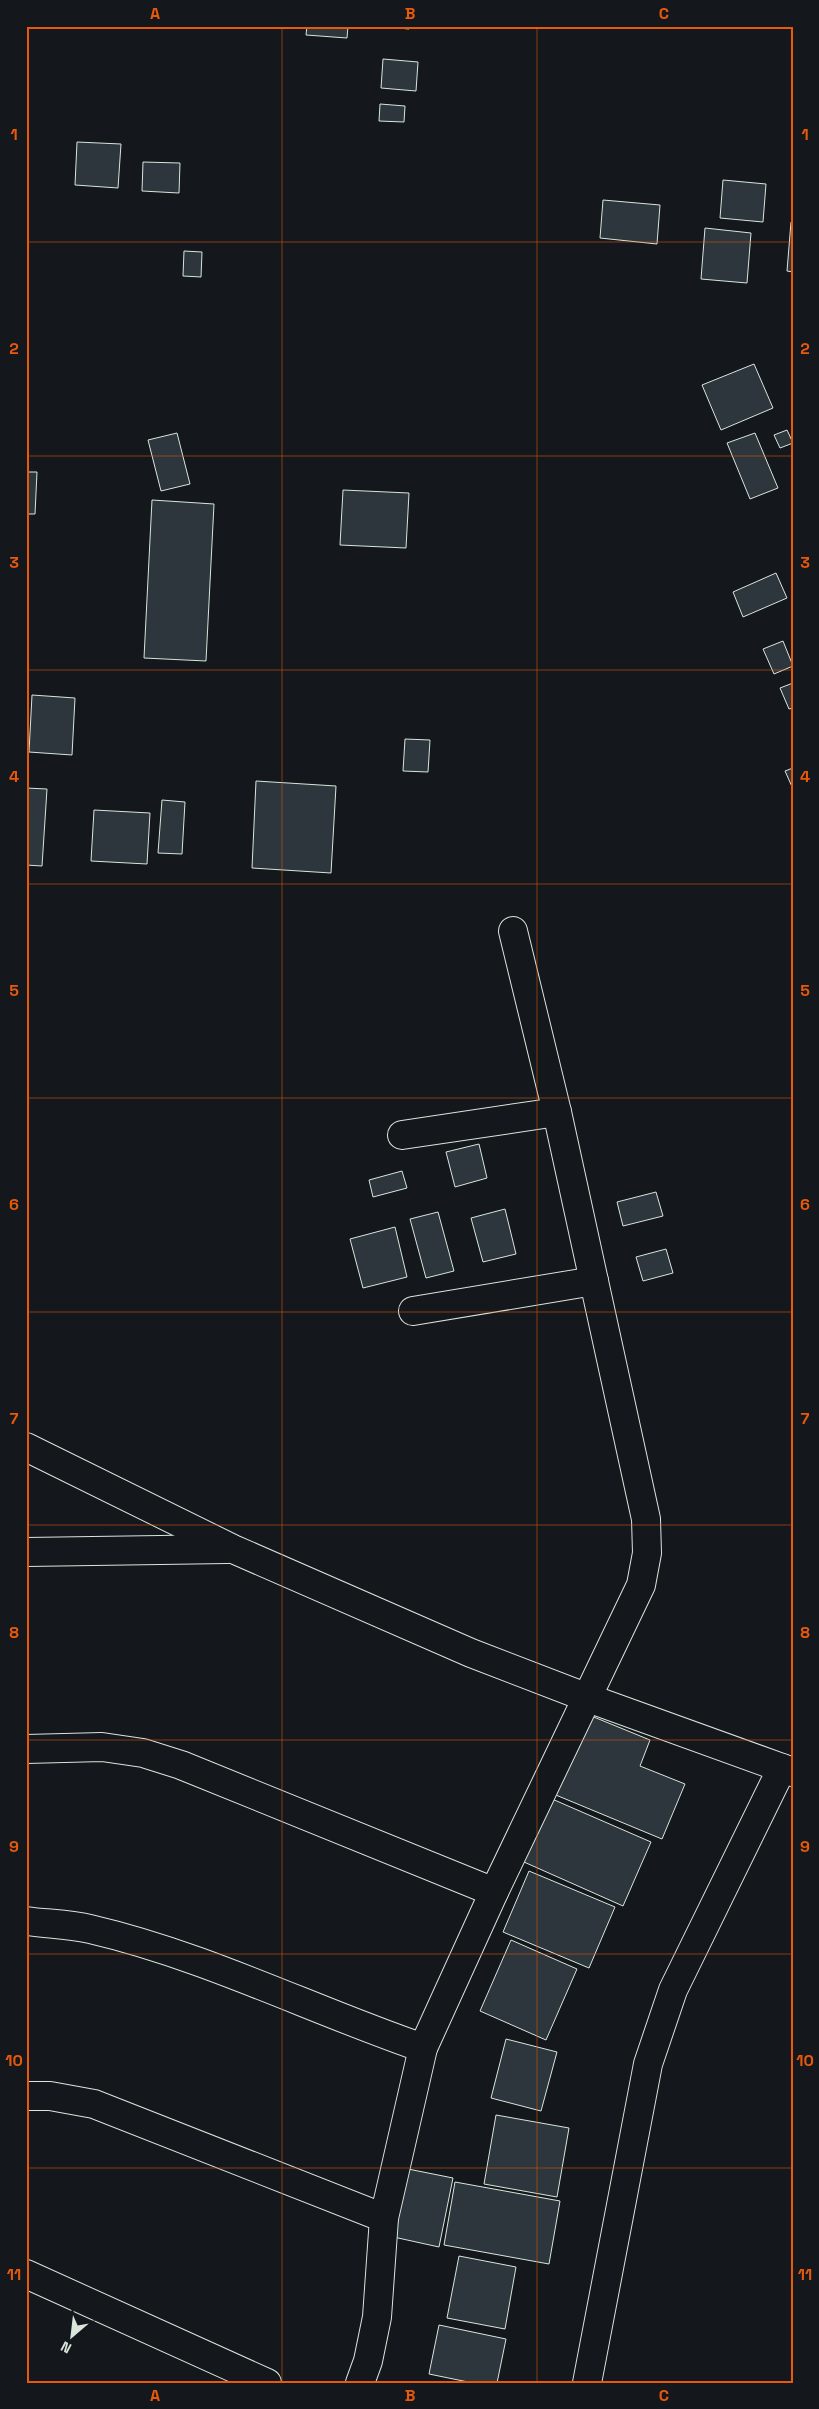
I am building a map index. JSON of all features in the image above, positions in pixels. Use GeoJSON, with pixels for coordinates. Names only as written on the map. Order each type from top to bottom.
{"type":"FeatureCollection","features":[{"type":"Feature","properties":{"kind":"street"},"geometry":{"type":"LineString","coordinates":[[360,2383],[377,2317],[384,2218],[423,2048],[494,1892],[641,1585],[647,1552],[646,1519],[557,1112],[513,932]]}},
{"type":"Feature","properties":{"kind":"street"},"geometry":{"type":"LineString","coordinates":[[402,1135],[557,1112]]}},
{"type":"Feature","properties":{"kind":"street"},"geometry":{"type":"LineString","coordinates":[[413,1311],[594,1281]]}},
{"type":"Feature","properties":{"kind":"street"},"geometry":{"type":"LineString","coordinates":[[26,1447],[233,1549],[471,1653],[588,1698],[788,1770],[673,1990],[648,2064],[587,2383]]}},
{"type":"Feature","properties":{"kind":"street"},"geometry":{"type":"LineString","coordinates":[[26,1552],[233,1549]]}},
{"type":"Feature","properties":{"kind":"street"},"geometry":{"type":"LineString","coordinates":[[26,1749],[102,1747],[143,1753],[181,1765],[494,1892]]}},
{"type":"Feature","properties":{"kind":"street"},"geometry":{"type":"LineString","coordinates":[[26,1921],[89,1929],[188,1956],[374,2032],[423,2048]]}},
{"type":"Feature","properties":{"kind":"street"},"geometry":{"type":"LineString","coordinates":[[26,2096],[50,2096],[94,2104],[384,2218]]}},
{"type":"Feature","properties":{"kind":"street"},"geometry":{"type":"LineString","coordinates":[[26,2274],[267,2383]]}},
{"type":"Feature","properties":{"kind":"building"},"geometry":{"type":"Polygon","coordinates":[[[307,26],[348,26],[347,38],[306,35],[307,26]]]}},
{"type":"Feature","properties":{"kind":"building"},"geometry":{"type":"Polygon","coordinates":[[[378,26],[410,26],[409,29],[378,26]]]}},
{"type":"Feature","properties":{"kind":"building"},"geometry":{"type":"Polygon","coordinates":[[[383,59],[418,62],[416,91],[381,88],[383,59]]]}},
{"type":"Feature","properties":{"kind":"building"},"geometry":{"type":"Polygon","coordinates":[[[380,104],[405,106],[404,122],[379,121],[380,104]]]}},
{"type":"Feature","properties":{"kind":"building"},"geometry":{"type":"Polygon","coordinates":[[[77,142],[121,144],[118,188],[75,185],[77,142]]]}},
{"type":"Feature","properties":{"kind":"building"},"geometry":{"type":"Polygon","coordinates":[[[143,162],[180,163],[179,193],[142,191],[143,162]]]}},
{"type":"Feature","properties":{"kind":"building"},"geometry":{"type":"Polygon","coordinates":[[[723,180],[766,184],[763,222],[720,218],[723,180]]]}},
{"type":"Feature","properties":{"kind":"building"},"geometry":{"type":"Polygon","coordinates":[[[603,200],[660,205],[657,244],[600,238],[603,200]]]}},
{"type":"Feature","properties":{"kind":"building"},"geometry":{"type":"Polygon","coordinates":[[[791,222],[793,223],[793,272],[787,271],[791,222]]]}},
{"type":"Feature","properties":{"kind":"building"},"geometry":{"type":"Polygon","coordinates":[[[705,228],[751,233],[747,283],[701,279],[705,228]]]}},
{"type":"Feature","properties":{"kind":"building"},"geometry":{"type":"Polygon","coordinates":[[[184,251],[202,252],[201,277],[183,276],[184,251]]]}},
{"type":"Feature","properties":{"kind":"building"},"geometry":{"type":"Polygon","coordinates":[[[754,364],[773,408],[721,430],[702,385],[754,364]]]}},
{"type":"Feature","properties":{"kind":"building"},"geometry":{"type":"Polygon","coordinates":[[[787,430],[793,443],[780,448],[774,435],[787,430]]]}},
{"type":"Feature","properties":{"kind":"building"},"geometry":{"type":"Polygon","coordinates":[[[177,433],[190,484],[161,491],[148,440],[177,433]]]}},
{"type":"Feature","properties":{"kind":"building"},"geometry":{"type":"Polygon","coordinates":[[[755,433],[778,488],[750,499],[727,443],[755,433]]]}},
{"type":"Feature","properties":{"kind":"building"},"geometry":{"type":"Polygon","coordinates":[[[26,472],[37,472],[35,514],[26,514],[26,472]]]}},
{"type":"Feature","properties":{"kind":"building"},"geometry":{"type":"Polygon","coordinates":[[[343,490],[409,493],[406,548],[340,545],[343,490]]]}},
{"type":"Feature","properties":{"kind":"building"},"geometry":{"type":"Polygon","coordinates":[[[152,500],[214,504],[206,661],[144,658],[152,500]]]}},
{"type":"Feature","properties":{"kind":"building"},"geometry":{"type":"Polygon","coordinates":[[[776,573],[787,598],[743,617],[733,592],[776,573]]]}},
{"type":"Feature","properties":{"kind":"building"},"geometry":{"type":"Polygon","coordinates":[[[783,641],[793,666],[774,674],[763,649],[783,641]]]}},
{"type":"Feature","properties":{"kind":"building"},"geometry":{"type":"Polygon","coordinates":[[[793,683],[793,708],[789,709],[780,688],[793,683]]]}},
{"type":"Feature","properties":{"kind":"building"},"geometry":{"type":"Polygon","coordinates":[[[32,695],[75,698],[72,755],[29,752],[32,695]]]}},
{"type":"Feature","properties":{"kind":"building"},"geometry":{"type":"Polygon","coordinates":[[[405,739],[430,740],[428,772],[403,771],[405,739]]]}},
{"type":"Feature","properties":{"kind":"building"},"geometry":{"type":"Polygon","coordinates":[[[793,768],[793,789],[785,771],[793,768]]]}},
{"type":"Feature","properties":{"kind":"building"},"geometry":{"type":"Polygon","coordinates":[[[256,781],[336,786],[331,873],[252,868],[256,781]]]}},
{"type":"Feature","properties":{"kind":"building"},"geometry":{"type":"Polygon","coordinates":[[[26,788],[47,789],[42,866],[26,865],[26,788]]]}},
{"type":"Feature","properties":{"kind":"building"},"geometry":{"type":"Polygon","coordinates":[[[162,800],[185,802],[182,854],[158,853],[162,800]]]}},
{"type":"Feature","properties":{"kind":"building"},"geometry":{"type":"Polygon","coordinates":[[[94,810],[150,813],[147,864],[91,861],[94,810]]]}},
{"type":"Feature","properties":{"kind":"building"},"geometry":{"type":"Polygon","coordinates":[[[479,1144],[487,1178],[455,1187],[446,1152],[479,1144]]]}},
{"type":"Feature","properties":{"kind":"building"},"geometry":{"type":"Polygon","coordinates":[[[402,1171],[407,1188],[373,1197],[369,1180],[402,1171]]]}},
{"type":"Feature","properties":{"kind":"building"},"geometry":{"type":"Polygon","coordinates":[[[656,1192],[663,1216],[623,1226],[617,1202],[656,1192]]]}},
{"type":"Feature","properties":{"kind":"building"},"geometry":{"type":"Polygon","coordinates":[[[505,1209],[516,1254],[483,1262],[471,1218],[505,1209]]]}},
{"type":"Feature","properties":{"kind":"building"},"geometry":{"type":"Polygon","coordinates":[[[438,1212],[454,1271],[426,1278],[410,1219],[438,1212]]]}},
{"type":"Feature","properties":{"kind":"building"},"geometry":{"type":"Polygon","coordinates":[[[395,1227],[407,1277],[363,1288],[350,1239],[395,1227]]]}},
{"type":"Feature","properties":{"kind":"building"},"geometry":{"type":"Polygon","coordinates":[[[666,1249],[673,1273],[643,1281],[636,1257],[666,1249]]]}},
{"type":"Feature","properties":{"kind":"building"},"geometry":{"type":"Polygon","coordinates":[[[584,1713],[650,1740],[640,1766],[685,1784],[662,1839],[551,1793],[584,1713]]]}},
{"type":"Feature","properties":{"kind":"building"},"geometry":{"type":"Polygon","coordinates":[[[552,1799],[651,1842],[623,1906],[524,1862],[552,1799]]]}},
{"type":"Feature","properties":{"kind":"building"},"geometry":{"type":"Polygon","coordinates":[[[529,1871],[615,1907],[589,1968],[503,1932],[529,1871]]]}},
{"type":"Feature","properties":{"kind":"building"},"geometry":{"type":"Polygon","coordinates":[[[511,1940],[577,1969],[546,2040],[480,2011],[511,1940]]]}},
{"type":"Feature","properties":{"kind":"building"},"geometry":{"type":"Polygon","coordinates":[[[506,2039],[557,2052],[541,2111],[491,2098],[506,2039]]]}},
{"type":"Feature","properties":{"kind":"building"},"geometry":{"type":"Polygon","coordinates":[[[496,2115],[569,2128],[557,2197],[484,2184],[496,2115]]]}},
{"type":"Feature","properties":{"kind":"building"},"geometry":{"type":"Polygon","coordinates":[[[403,2168],[453,2178],[439,2247],[389,2236],[403,2168]]]}},
{"type":"Feature","properties":{"kind":"building"},"geometry":{"type":"Polygon","coordinates":[[[455,2182],[560,2201],[549,2264],[444,2245],[455,2182]]]}},
{"type":"Feature","properties":{"kind":"building"},"geometry":{"type":"Polygon","coordinates":[[[459,2256],[516,2267],[505,2329],[447,2318],[459,2256]]]}},
{"type":"Feature","properties":{"kind":"building"},"geometry":{"type":"Polygon","coordinates":[[[439,2325],[506,2339],[497,2383],[473,2383],[429,2374],[439,2325]]]}}]}
